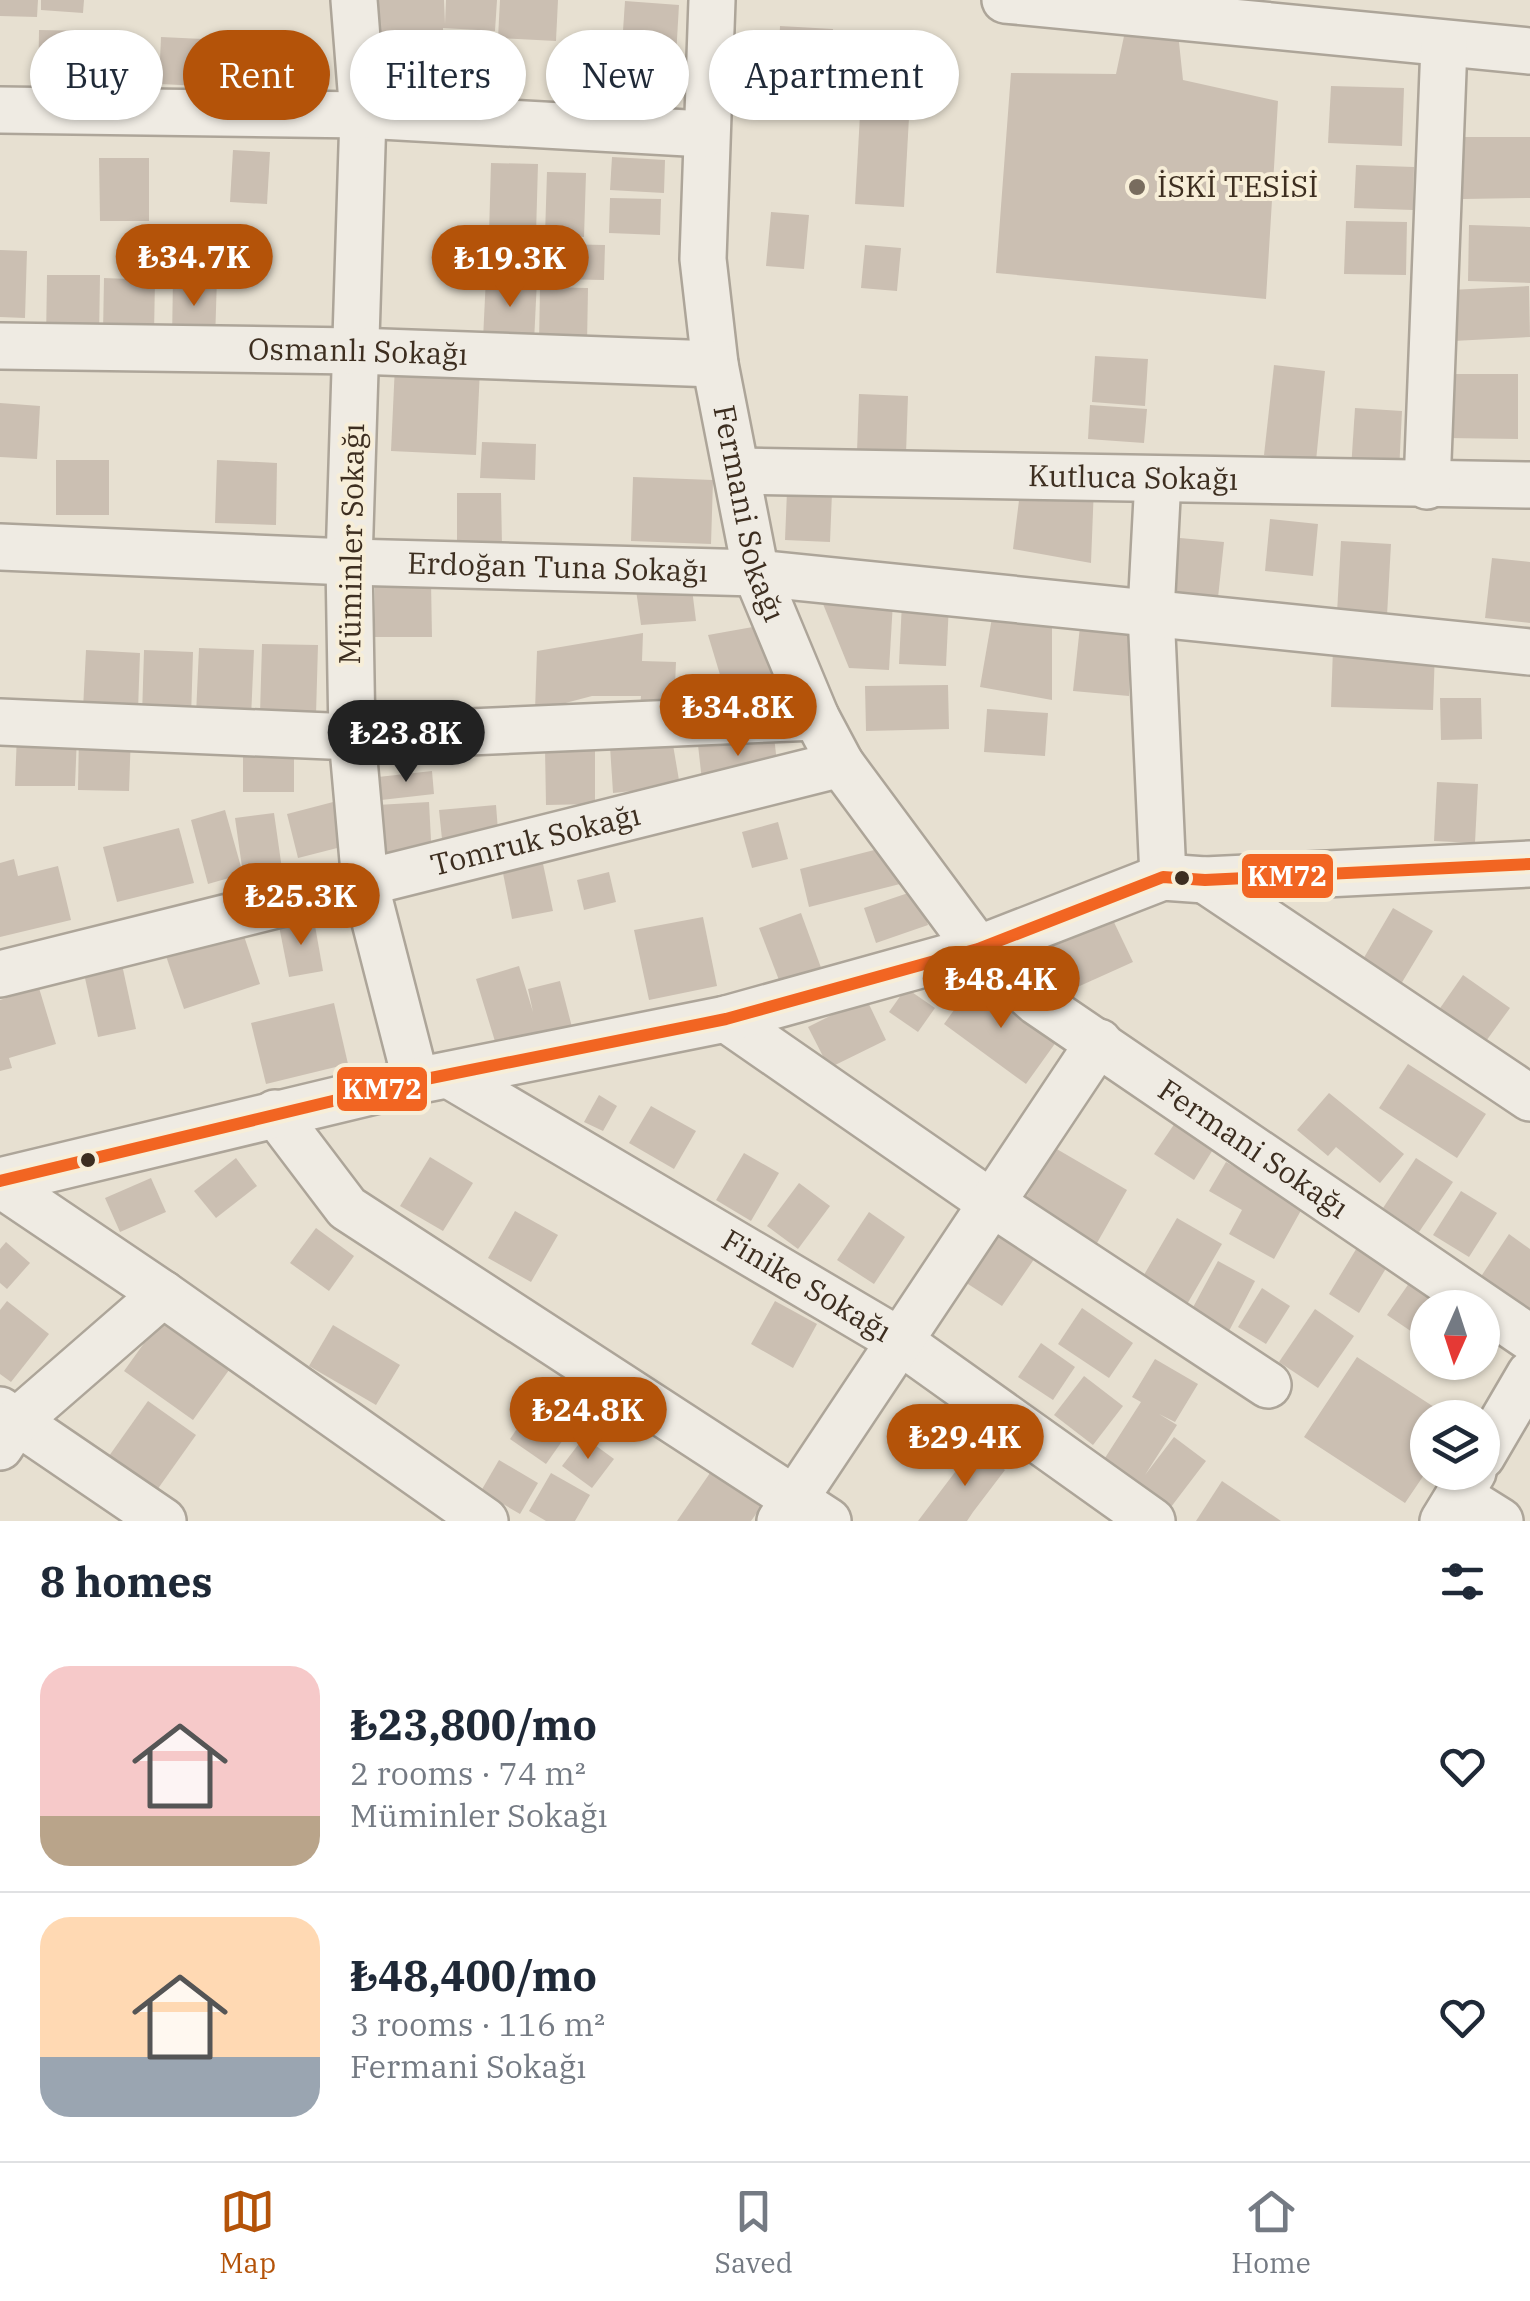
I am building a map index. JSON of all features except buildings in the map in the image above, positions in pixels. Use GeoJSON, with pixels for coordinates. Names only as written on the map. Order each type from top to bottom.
{"type":"FeatureCollection","features":[{"type":"Feature","properties":{"kind":"street","name":"Müminler Sokağı"},"geometry":{"type":"LineString","coordinates":[[354,0],[356,30]]}},
{"type":"Feature","properties":{"kind":"street","name":"Fermani Sokağı"},"geometry":{"type":"LineString","coordinates":[[712,0],[704,259],[716,364],[756,572],[816,717],[841,764],[978,949],[1037,1002],[1530,1338]]}},
{"type":"Feature","properties":{"kind":"street"},"geometry":{"type":"LineString","coordinates":[[1005,0],[1530,51]]}},
{"type":"Feature","properties":{"kind":"street"},"geometry":{"type":"LineString","coordinates":[[1427,486],[1444,45]]}},
{"type":"Feature","properties":{"kind":"street"},"geometry":{"type":"LineString","coordinates":[[0,110],[350,115]]}},
{"type":"Feature","properties":{"kind":"street","name":"Müminler Sokağı"},"geometry":{"type":"LineString","coordinates":[[363,120],[348,562],[352,737],[365,883],[433,1078]]}},
{"type":"Feature","properties":{"kind":"street"},"geometry":{"type":"LineString","coordinates":[[453,120],[705,134]]}},
{"type":"Feature","properties":{"kind":"street","name":"Osmanlı Sokağı"},"geometry":{"type":"LineString","coordinates":[[0,346],[355,351],[716,364]]}},
{"type":"Feature","properties":{"kind":"street","name":"Kutluca Sokağı"},"geometry":{"type":"LineString","coordinates":[[738,471],[1530,485]]}},
{"type":"Feature","properties":{"kind":"street"},"geometry":{"type":"LineString","coordinates":[[1158,479],[1151,612],[1184,878]]}},
{"type":"Feature","properties":{"kind":"street","name":"Erdoğan Tuna Sokağı"},"geometry":{"type":"LineString","coordinates":[[0,548],[756,572],[1530,652]]}},
{"type":"Feature","properties":{"kind":"street"},"geometry":{"type":"LineString","coordinates":[[0,722],[352,737],[816,717]]}},
{"type":"Feature","properties":{"kind":"street","name":"Tomruk Sokağı"},"geometry":{"type":"LineString","coordinates":[[0,974],[841,764]]}},
{"type":"Feature","properties":{"kind":"street"},"geometry":{"type":"LineString","coordinates":[[0,1182],[275,1113],[726,1019],[978,949],[1184,878],[1530,864]]}},
{"type":"Feature","properties":{"kind":"street"},"geometry":{"type":"LineString","coordinates":[[1184,878],[1530,1098]]}},
{"type":"Feature","properties":{"kind":"street"},"geometry":{"type":"LineString","coordinates":[[726,1019],[990,1202],[1268,1385]]}},
{"type":"Feature","properties":{"kind":"street"},"geometry":{"type":"LineString","coordinates":[[275,1113],[348,1208],[801,1513],[898,1340],[1100,1042]]}},
{"type":"Feature","properties":{"kind":"street","name":"Finike Sokağı"},"geometry":{"type":"LineString","coordinates":[[433,1078],[898,1340],[1152,1520]]}},
{"type":"Feature","properties":{"kind":"street"},"geometry":{"type":"LineString","coordinates":[[0,1182],[485,1521]]}},
{"type":"Feature","properties":{"kind":"street"},"geometry":{"type":"LineString","coordinates":[[163,1294],[6,1426],[163,1521]]}},
{"type":"Feature","properties":{"kind":"street"},"geometry":{"type":"LineString","coordinates":[[1500,1425],[1530,1374]]}},
{"type":"Feature","properties":{"kind":"street"},"geometry":{"type":"LineString","coordinates":[[1458,1496],[1500,1521]]}},
{"type":"Feature","properties":{"kind":"transit line","name":"KM72"},"geometry":{"type":"LineString","coordinates":[[0,1181],[416,1081],[726,1019],[978,949],[1163,877],[1205,880],[1530,864]]}},
{"type":"Feature","properties":{"kind":"place","name":"İSKİ TESİSİ"},"geometry":{"type":"Point","coordinates":[1137,187]}}]}
